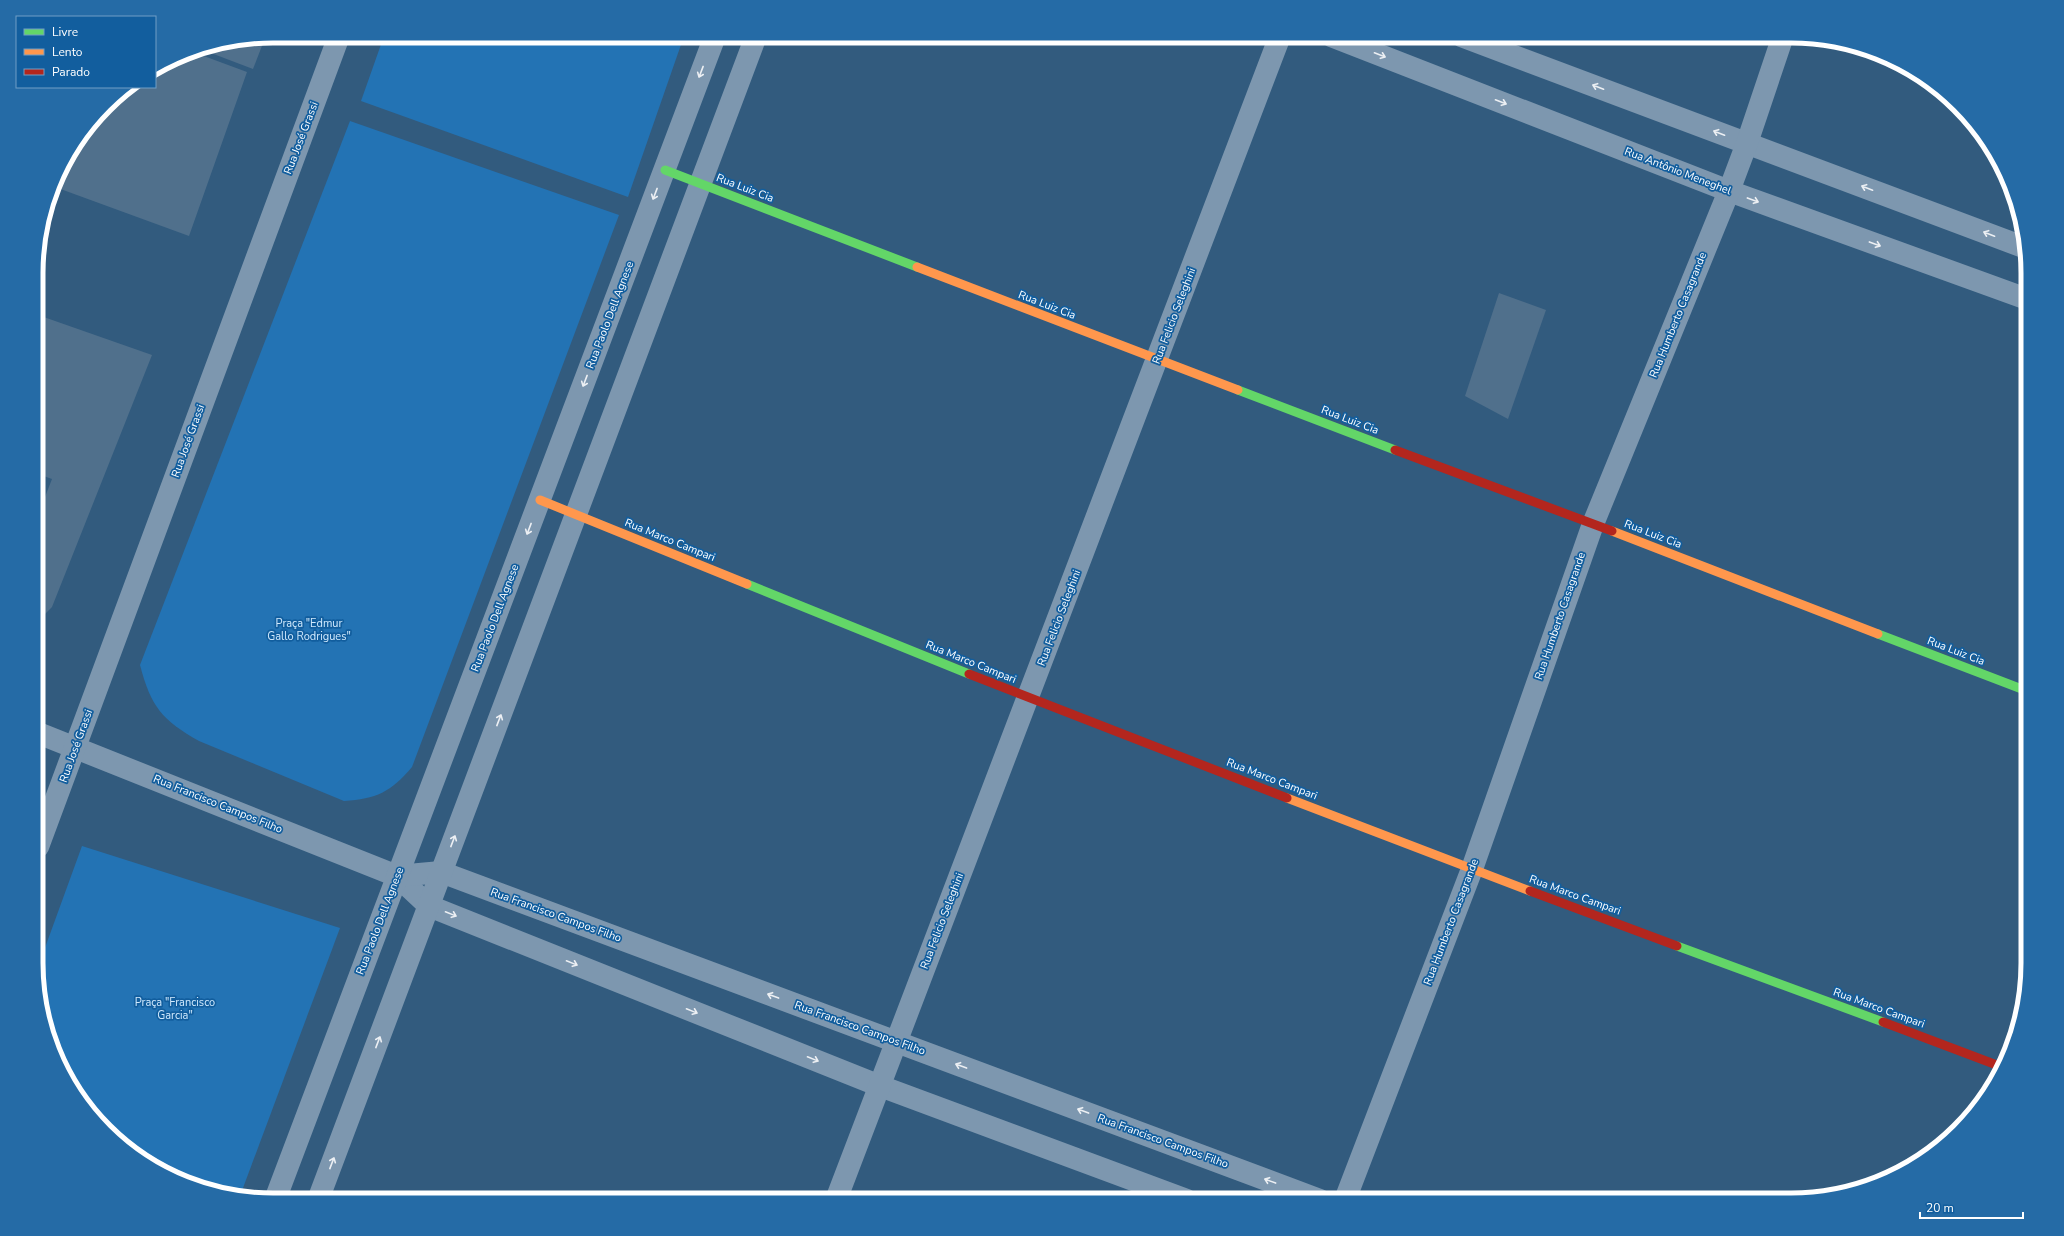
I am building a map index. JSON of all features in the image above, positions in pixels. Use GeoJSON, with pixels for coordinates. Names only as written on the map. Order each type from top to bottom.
{"type":"FeatureCollection","features":[{"type":"Feature","properties":{"kind":"street","name":"Rua José Grassi"},"geometry":{"type":"LineString","coordinates":[[43,835],[336,43]]}},
{"type":"Feature","properties":{"kind":"street","name":"Rua Paolo Dell Agnese"},"geometry":{"type":"LineString","coordinates":[[278,1193],[712,43]]}},
{"type":"Feature","properties":{"kind":"street"},"geometry":{"type":"LineString","coordinates":[[321,1193],[753,43]]}},
{"type":"Feature","properties":{"kind":"street","name":"Rua Felicio Seleghini"},"geometry":{"type":"LineString","coordinates":[[839,1193],[880,1086],[895,1041],[1028,698],[1277,43]]}},
{"type":"Feature","properties":{"kind":"street","name":"Rua Antônio Meneghel"},"geometry":{"type":"LineString","coordinates":[[1349,43],[1729,191],[2021,296]]}},
{"type":"Feature","properties":{"kind":"street"},"geometry":{"type":"LineString","coordinates":[[1480,43],[2019,246]]}},
{"type":"Feature","properties":{"kind":"street","name":"Rua Humberto Casagrande"},"geometry":{"type":"LineString","coordinates":[[1347,1193],[1472,869],[1592,524],[1748,144],[1781,43]]}},
{"type":"Feature","properties":{"kind":"street","name":"Rua Luiz Cia"},"geometry":{"type":"LineString","coordinates":[[665,170],[1157,360],[1592,524],[2021,688]]}},
{"type":"Feature","properties":{"kind":"street","name":"Rua Marco Campari"},"geometry":{"type":"LineString","coordinates":[[540,500],[1028,698],[1472,869],[1997,1065]]}},
{"type":"Feature","properties":{"kind":"street","name":"Rua Francisco Campos Filho"},"geometry":{"type":"LineString","coordinates":[[43,735],[398,876],[429,906],[880,1086],[1168,1193]]}},
{"type":"Feature","properties":{"kind":"street","name":"Rua Francisco Campos Filho"},"geometry":{"type":"LineString","coordinates":[[398,876],[441,872],[1301,1193]]}},
{"type":"Feature","properties":{"kind":"green space"},"geometry":{"type":"Polygon","coordinates":[[[382,43],[682,43],[628,197],[361,101],[382,43]]]}},
{"type":"Feature","properties":{"kind":"green space","name":"Praça \"Edmur Gallo Rodrigues\""},"geometry":{"type":"Polygon","coordinates":[[[350,121],[619,215],[412,767],[397,783],[382,793],[365,798],[344,801],[199,741],[186,733],[167,719],[160,711],[149,692],[140,665],[350,121]]]}},
{"type":"Feature","properties":{"kind":"green space","name":"Praça \"Francisco Garcia\""},"geometry":{"type":"Polygon","coordinates":[[[82,846],[340,928],[242,1191],[228,1189],[199,1181],[171,1169],[145,1154],[121,1136],[100,1115],[74,1078],[55,1037],[47,1008],[43,978],[43,953],[82,846]]]}},
{"type":"Feature","properties":{"kind":"building"},"geometry":{"type":"Polygon","coordinates":[[[263,43],[253,69],[209,52],[228,47],[263,43]]]}},
{"type":"Feature","properties":{"kind":"building"},"geometry":{"type":"Polygon","coordinates":[[[200,55],[247,72],[189,236],[59,189],[67,171],[82,145],[110,110],[137,88],[156,88],[156,75],[158,74],[200,55]]]}},
{"type":"Feature","properties":{"kind":"building"},"geometry":{"type":"Polygon","coordinates":[[[1499,293],[1546,310],[1508,419],[1465,396],[1499,293]]]}},
{"type":"Feature","properties":{"kind":"building"},"geometry":{"type":"Polygon","coordinates":[[[43,317],[152,355],[52,607],[43,616],[43,502],[52,479],[43,476],[43,317]]]}},
{"type":"Feature","properties":{"kind":"traffic: fast"},"geometry":{"type":"LineString","coordinates":[[665,170],[917,267]]}},
{"type":"Feature","properties":{"kind":"traffic: fast"},"geometry":{"type":"LineString","coordinates":[[1238,390],[1395,450]]}},
{"type":"Feature","properties":{"kind":"traffic: fast"},"geometry":{"type":"LineString","coordinates":[[747,584],[969,674]]}},
{"type":"Feature","properties":{"kind":"traffic: fast"},"geometry":{"type":"LineString","coordinates":[[1878,634],[2021,689]]}},
{"type":"Feature","properties":{"kind":"traffic: fast"},"geometry":{"type":"LineString","coordinates":[[1677,946],[1883,1022]]}},
{"type":"Feature","properties":{"kind":"traffic: slow"},"geometry":{"type":"LineString","coordinates":[[917,267],[1238,390]]}},
{"type":"Feature","properties":{"kind":"traffic: slow"},"geometry":{"type":"LineString","coordinates":[[540,500],[747,584]]}},
{"type":"Feature","properties":{"kind":"traffic: slow"},"geometry":{"type":"LineString","coordinates":[[1612,531],[1878,634]]}},
{"type":"Feature","properties":{"kind":"traffic: slow"},"geometry":{"type":"LineString","coordinates":[[1287,798],[1530,891]]}},
{"type":"Feature","properties":{"kind":"traffic: jam"},"geometry":{"type":"LineString","coordinates":[[1395,450],[1612,531]]}},
{"type":"Feature","properties":{"kind":"traffic: jam"},"geometry":{"type":"LineString","coordinates":[[969,674],[1287,798]]}},
{"type":"Feature","properties":{"kind":"traffic: jam"},"geometry":{"type":"LineString","coordinates":[[1530,891],[1677,946]]}},
{"type":"Feature","properties":{"kind":"traffic: jam"},"geometry":{"type":"LineString","coordinates":[[1883,1022],[1997,1065]]}}]}
